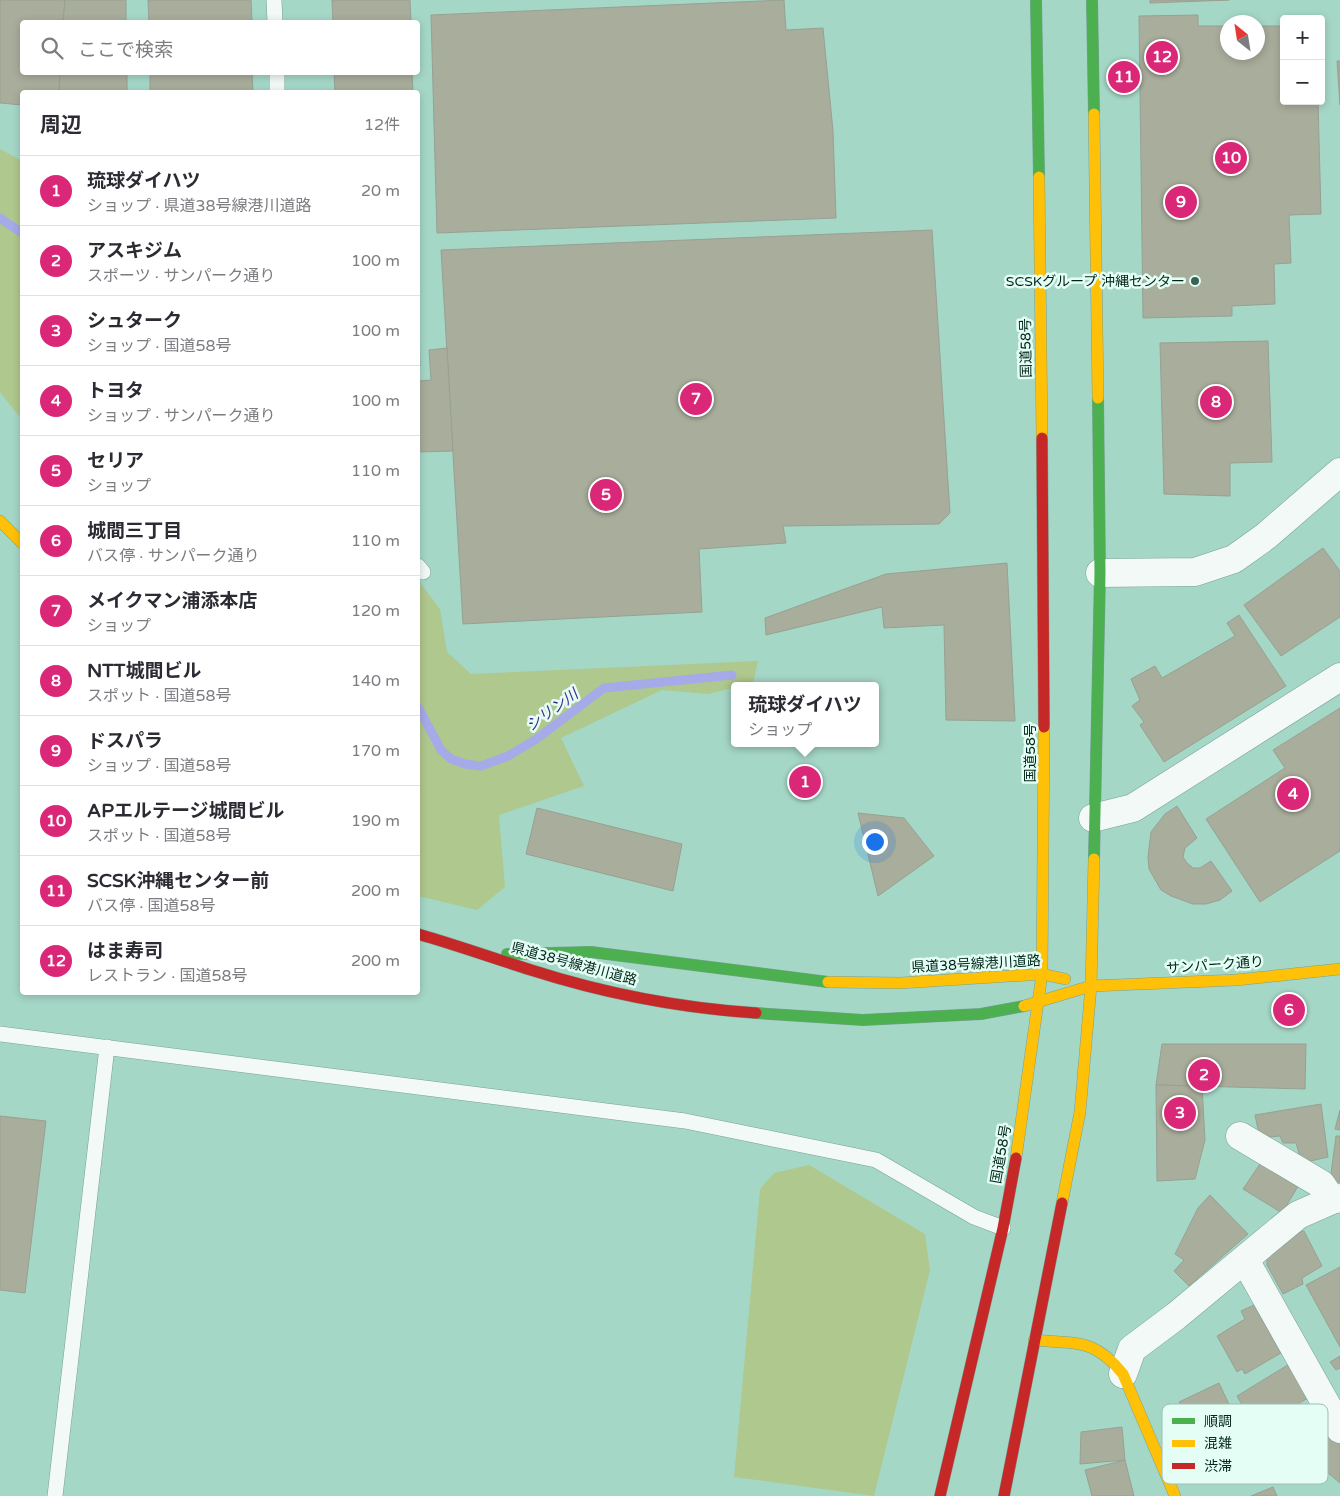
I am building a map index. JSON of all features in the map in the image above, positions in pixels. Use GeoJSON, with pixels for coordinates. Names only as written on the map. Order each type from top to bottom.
{"type":"FeatureCollection","features":[{"type":"Feature","properties":{"kind":"main road","name":"国道58号"},"geometry":{"type":"LineString","coordinates":[[940,1496],[1003,1228],[1020,1133],[1042,974],[1045,607],[1036,0]]}},
{"type":"Feature","properties":{"kind":"main road"},"geometry":{"type":"LineString","coordinates":[[1004,1496],[1080,1112],[1091,986],[1093,818],[1100,573],[1092,0]]}},
{"type":"Feature","properties":{"kind":"main road"},"geometry":{"type":"LineString","coordinates":[[0,521],[20,542]]}},
{"type":"Feature","properties":{"kind":"main road","name":"県道38号線港川道路"},"geometry":{"type":"LineString","coordinates":[[420,935],[490,955],[531,970],[625,995],[726,1011],[863,1020],[981,1014],[1039,1003],[1091,986]]}},
{"type":"Feature","properties":{"kind":"main road","name":"県道38号線港川道路"},"geometry":{"type":"LineString","coordinates":[[490,955],[591,952],[813,982],[900,983],[1042,974],[1091,986]]}},
{"type":"Feature","properties":{"kind":"main road","name":"サンパーク通り"},"geometry":{"type":"LineString","coordinates":[[1091,986],[1236,980],[1340,969]]}},
{"type":"Feature","properties":{"kind":"main road"},"geometry":{"type":"LineString","coordinates":[[1034,1340],[1091,1346],[1109,1357],[1123,1374],[1162,1466]]}},
{"type":"Feature","properties":{"kind":"main road"},"geometry":{"type":"LineString","coordinates":[[1170,1484],[1175,1496]]}},
{"type":"Feature","properties":{"kind":"street"},"geometry":{"type":"LineString","coordinates":[[1100,573],[1196,572],[1234,559],[1266,536],[1340,472]]}},
{"type":"Feature","properties":{"kind":"street"},"geometry":{"type":"LineString","coordinates":[[1093,818],[1133,808],[1253,734],[1340,677]]}},
{"type":"Feature","properties":{"kind":"street"},"geometry":{"type":"LineString","coordinates":[[1123,1374],[1132,1348],[1245,1260],[1298,1215],[1336,1199],[1321,1184],[1240,1136]]}},
{"type":"Feature","properties":{"kind":"street"},"geometry":{"type":"LineString","coordinates":[[1245,1260],[1326,1404]]}},
{"type":"Feature","properties":{"kind":"street"},"geometry":{"type":"LineString","coordinates":[[1328,1408],[1340,1429]]}},
{"type":"Feature","properties":{"kind":"lane"},"geometry":{"type":"LineString","coordinates":[[274,0],[275,20]]}},
{"type":"Feature","properties":{"kind":"lane"},"geometry":{"type":"LineString","coordinates":[[276,75],[277,90]]}},
{"type":"Feature","properties":{"kind":"lane"},"geometry":{"type":"LineString","coordinates":[[0,1034],[685,1120],[876,1160],[974,1217],[1003,1228]]}},
{"type":"Feature","properties":{"kind":"lane"},"geometry":{"type":"LineString","coordinates":[[54,1496],[107,1047]]}},
{"type":"Feature","properties":{"kind":"green space"},"geometry":{"type":"Polygon","coordinates":[[[0,149],[20,160],[20,417],[0,392],[0,149]]]}},
{"type":"Feature","properties":{"kind":"green space"},"geometry":{"type":"Polygon","coordinates":[[[420,583],[440,609],[447,652],[471,674],[758,661],[753,682],[731,682],[731,688],[708,694],[662,690],[561,738],[584,786],[499,815],[505,887],[477,910],[420,896],[420,583]]]}},
{"type":"Feature","properties":{"kind":"green space"},"geometry":{"type":"Polygon","coordinates":[[[809,1165],[925,1234],[930,1270],[874,1496],[734,1477],[760,1189],[774,1173],[809,1165]]]}},
{"type":"Feature","properties":{"kind":"building"},"geometry":{"type":"Polygon","coordinates":[[[0,0],[65,0],[63,20],[20,20],[20,75],[60,75],[59,90],[20,90],[20,105],[0,103],[0,0]]]}},
{"type":"Feature","properties":{"kind":"building"},"geometry":{"type":"Polygon","coordinates":[[[65,0],[126,0],[126,20],[63,20],[65,0]]]}},
{"type":"Feature","properties":{"kind":"building"},"geometry":{"type":"Polygon","coordinates":[[[148,0],[251,0],[252,20],[149,20],[148,0]]]}},
{"type":"Feature","properties":{"kind":"building"},"geometry":{"type":"Polygon","coordinates":[[[332,0],[410,0],[411,20],[333,20],[332,0]]]}},
{"type":"Feature","properties":{"kind":"building"},"geometry":{"type":"Polygon","coordinates":[[[784,0],[786,30],[823,28],[833,131],[836,218],[437,233],[431,15],[784,0]]]}},
{"type":"Feature","properties":{"kind":"building"},"geometry":{"type":"Polygon","coordinates":[[[1150,0],[1229,0],[1150,3],[1150,0]]]}},
{"type":"Feature","properties":{"kind":"building"},"geometry":{"type":"Polygon","coordinates":[[[1198,15],[1198,26],[1220,26],[1220,60],[1265,60],[1265,26],[1280,26],[1280,105],[1318,105],[1321,214],[1289,215],[1291,263],[1274,264],[1275,304],[1232,306],[1232,316],[1143,318],[1139,16],[1198,15]]]}},
{"type":"Feature","properties":{"kind":"building"},"geometry":{"type":"Polygon","coordinates":[[[1337,61],[1340,61],[1340,105],[1337,61]]]}},
{"type":"Feature","properties":{"kind":"building"},"geometry":{"type":"Polygon","coordinates":[[[60,75],[127,75],[127,90],[59,90],[60,75]]]}},
{"type":"Feature","properties":{"kind":"building"},"geometry":{"type":"Polygon","coordinates":[[[150,75],[252,75],[253,90],[150,90],[150,75]]]}},
{"type":"Feature","properties":{"kind":"building"},"geometry":{"type":"Polygon","coordinates":[[[334,75],[412,75],[413,90],[335,90],[334,75]]]}},
{"type":"Feature","properties":{"kind":"building"},"geometry":{"type":"Polygon","coordinates":[[[932,230],[950,513],[939,524],[783,526],[786,543],[699,549],[702,612],[463,624],[441,250],[932,230]]]}},
{"type":"Feature","properties":{"kind":"building"},"geometry":{"type":"Polygon","coordinates":[[[1268,341],[1272,462],[1230,463],[1230,496],[1164,494],[1160,343],[1268,341]]]}},
{"type":"Feature","properties":{"kind":"building"},"geometry":{"type":"Polygon","coordinates":[[[447,348],[453,451],[420,452],[420,381],[431,380],[429,350],[447,348]]]}},
{"type":"Feature","properties":{"kind":"building"},"geometry":{"type":"Polygon","coordinates":[[[1323,548],[1340,571],[1340,617],[1281,656],[1244,605],[1323,548]]]}},
{"type":"Feature","properties":{"kind":"building"},"geometry":{"type":"Polygon","coordinates":[[[1007,563],[1015,721],[946,720],[944,625],[884,628],[882,607],[766,635],[765,618],[886,574],[1007,563]]]}},
{"type":"Feature","properties":{"kind":"building"},"geometry":{"type":"Polygon","coordinates":[[[1239,615],[1286,686],[1164,762],[1140,725],[1144,722],[1132,706],[1140,700],[1131,679],[1155,666],[1162,678],[1235,636],[1227,623],[1239,615]]]}},
{"type":"Feature","properties":{"kind":"building"},"geometry":{"type":"Polygon","coordinates":[[[1340,708],[1340,851],[1260,902],[1206,819],[1285,768],[1273,750],[1340,708]]]}},
{"type":"Feature","properties":{"kind":"building"},"geometry":{"type":"Polygon","coordinates":[[[1177,806],[1197,838],[1185,848],[1183,857],[1193,868],[1200,868],[1211,861],[1232,891],[1220,900],[1206,904],[1193,904],[1171,896],[1161,890],[1149,869],[1148,857],[1151,832],[1165,814],[1177,806]]]}},
{"type":"Feature","properties":{"kind":"building"},"geometry":{"type":"Polygon","coordinates":[[[537,808],[682,844],[673,891],[526,854],[537,808]]]}},
{"type":"Feature","properties":{"kind":"building"},"geometry":{"type":"Polygon","coordinates":[[[858,813],[904,818],[934,856],[878,896],[858,813]]]}},
{"type":"Feature","properties":{"kind":"building"},"geometry":{"type":"Polygon","coordinates":[[[1162,1044],[1306,1044],[1305,1089],[1156,1085],[1162,1044]]]}},
{"type":"Feature","properties":{"kind":"building"},"geometry":{"type":"Polygon","coordinates":[[[1156,1085],[1202,1086],[1205,1140],[1195,1179],[1157,1181],[1156,1085]]]}},
{"type":"Feature","properties":{"kind":"building"},"geometry":{"type":"Polygon","coordinates":[[[1321,1104],[1328,1157],[1302,1163],[1296,1143],[1283,1143],[1280,1136],[1260,1138],[1255,1115],[1321,1104]]]}},
{"type":"Feature","properties":{"kind":"building"},"geometry":{"type":"Polygon","coordinates":[[[1340,1110],[1340,1130],[1335,1129],[1340,1110]]]}},
{"type":"Feature","properties":{"kind":"building"},"geometry":{"type":"Polygon","coordinates":[[[0,1116],[46,1121],[25,1293],[0,1290],[0,1116]]]}},
{"type":"Feature","properties":{"kind":"building"},"geometry":{"type":"Polygon","coordinates":[[[1336,1136],[1340,1136],[1340,1182],[1330,1181],[1336,1136]]]}},
{"type":"Feature","properties":{"kind":"building"},"geometry":{"type":"Polygon","coordinates":[[[1262,1161],[1300,1183],[1282,1213],[1243,1189],[1262,1161]]]}},
{"type":"Feature","properties":{"kind":"building"},"geometry":{"type":"Polygon","coordinates":[[[1210,1195],[1248,1234],[1189,1286],[1174,1271],[1184,1260],[1175,1254],[1198,1208],[1210,1195]]]}},
{"type":"Feature","properties":{"kind":"building"},"geometry":{"type":"Polygon","coordinates":[[[1304,1231],[1322,1266],[1302,1278],[1303,1284],[1283,1294],[1267,1265],[1267,1257],[1292,1235],[1304,1231]]]}},
{"type":"Feature","properties":{"kind":"building"},"geometry":{"type":"Polygon","coordinates":[[[1340,1267],[1340,1347],[1306,1285],[1340,1267]]]}},
{"type":"Feature","properties":{"kind":"building"},"geometry":{"type":"Polygon","coordinates":[[[1254,1305],[1281,1353],[1245,1374],[1242,1369],[1237,1372],[1217,1336],[1245,1319],[1241,1311],[1254,1305]]]}},
{"type":"Feature","properties":{"kind":"building"},"geometry":{"type":"Polygon","coordinates":[[[1340,1356],[1340,1368],[1336,1370],[1330,1362],[1340,1356]]]}},
{"type":"Feature","properties":{"kind":"building"},"geometry":{"type":"Polygon","coordinates":[[[1291,1363],[1310,1397],[1298,1404],[1242,1404],[1237,1396],[1291,1363]]]}},
{"type":"Feature","properties":{"kind":"building"},"geometry":{"type":"Polygon","coordinates":[[[1219,1383],[1229,1404],[1180,1404],[1179,1402],[1219,1383]]]}},
{"type":"Feature","properties":{"kind":"building"},"geometry":{"type":"Polygon","coordinates":[[[1122,1427],[1125,1460],[1080,1464],[1081,1432],[1122,1427]]]}},
{"type":"Feature","properties":{"kind":"building"},"geometry":{"type":"Polygon","coordinates":[[[1332,1432],[1340,1446],[1340,1483],[1328,1473],[1328,1434],[1332,1432]]]}},
{"type":"Feature","properties":{"kind":"building"},"geometry":{"type":"Polygon","coordinates":[[[1125,1460],[1134,1496],[1092,1496],[1085,1470],[1125,1460]]]}},
{"type":"Feature","properties":{"kind":"building"},"geometry":{"type":"Polygon","coordinates":[[[1273,1487],[1277,1496],[1251,1496],[1273,1487]]]}},
{"type":"Feature","properties":{"kind":"waterway","name":"シリン川"},"geometry":{"type":"LineString","coordinates":[[0,218],[20,232]]}},
{"type":"Feature","properties":{"kind":"waterway","name":"シリン川"},"geometry":{"type":"LineString","coordinates":[[420,711],[441,750],[451,759],[465,764],[481,766],[508,756],[535,740],[604,688],[732,675]]}},
{"type":"Feature","properties":{"kind":"traffic: fast"},"geometry":{"type":"LineString","coordinates":[[1036,0],[1039,177]]}},
{"type":"Feature","properties":{"kind":"traffic: fast"},"geometry":{"type":"LineString","coordinates":[[1092,0],[1094,114]]}},
{"type":"Feature","properties":{"kind":"traffic: fast"},"geometry":{"type":"LineString","coordinates":[[1094,859],[1100,573],[1098,398]]}},
{"type":"Feature","properties":{"kind":"traffic: fast"},"geometry":{"type":"LineString","coordinates":[[507,954],[591,952],[828,982]]}},
{"type":"Feature","properties":{"kind":"traffic: fast"},"geometry":{"type":"LineString","coordinates":[[756,1013],[863,1020],[981,1014],[1024,1006]]}},
{"type":"Feature","properties":{"kind":"traffic: slow"},"geometry":{"type":"LineString","coordinates":[[1094,114],[1098,398]]}},
{"type":"Feature","properties":{"kind":"traffic: slow"},"geometry":{"type":"LineString","coordinates":[[1039,177],[1042,438]]}},
{"type":"Feature","properties":{"kind":"traffic: slow"},"geometry":{"type":"LineString","coordinates":[[0,521],[20,541]]}},
{"type":"Feature","properties":{"kind":"traffic: slow"},"geometry":{"type":"LineString","coordinates":[[1016,1158],[1042,974],[1044,727]]}},
{"type":"Feature","properties":{"kind":"traffic: slow"},"geometry":{"type":"LineString","coordinates":[[1062,1203],[1080,1112],[1091,986],[1094,859]]}},
{"type":"Feature","properties":{"kind":"traffic: slow"},"geometry":{"type":"LineString","coordinates":[[1091,986],[1236,980],[1340,969]]}},
{"type":"Feature","properties":{"kind":"traffic: slow"},"geometry":{"type":"LineString","coordinates":[[828,982],[900,983],[1042,974],[1065,979]]}},
{"type":"Feature","properties":{"kind":"traffic: slow"},"geometry":{"type":"LineString","coordinates":[[1024,1006],[1091,986]]}},
{"type":"Feature","properties":{"kind":"traffic: slow"},"geometry":{"type":"LineString","coordinates":[[1034,1340],[1084,1345],[1093,1348],[1113,1362],[1123,1374],[1162,1466]]}},
{"type":"Feature","properties":{"kind":"traffic: slow"},"geometry":{"type":"LineString","coordinates":[[1170,1484],[1175,1496]]}},
{"type":"Feature","properties":{"kind":"traffic: jam"},"geometry":{"type":"LineString","coordinates":[[1042,438],[1044,727]]}},
{"type":"Feature","properties":{"kind":"traffic: jam"},"geometry":{"type":"LineString","coordinates":[[420,935],[586,986],[670,1003],[756,1013]]}},
{"type":"Feature","properties":{"kind":"traffic: jam"},"geometry":{"type":"LineString","coordinates":[[940,1496],[1003,1228],[1016,1158]]}},
{"type":"Feature","properties":{"kind":"traffic: jam"},"geometry":{"type":"LineString","coordinates":[[1004,1496],[1062,1203]]}},
{"type":"Feature","properties":{"kind":"place","name":"はま寿司"},"geometry":{"type":"Point","coordinates":[1162,57]}},
{"type":"Feature","properties":{"kind":"place","name":"SCSK沖縄センター前"},"geometry":{"type":"Point","coordinates":[1124,77]}},
{"type":"Feature","properties":{"kind":"place","name":"APエルテージ城間ビル"},"geometry":{"type":"Point","coordinates":[1231,158]}},
{"type":"Feature","properties":{"kind":"place","name":"ドスパラ"},"geometry":{"type":"Point","coordinates":[1181,202]}},
{"type":"Feature","properties":{"kind":"place","name":"SCSKグループ 沖縄センター"},"geometry":{"type":"Point","coordinates":[1195,281]}},
{"type":"Feature","properties":{"kind":"place","name":"メイクマン浦添本店"},"geometry":{"type":"Point","coordinates":[696,399]}},
{"type":"Feature","properties":{"kind":"place","name":"NTT城間ビル"},"geometry":{"type":"Point","coordinates":[1216,402]}},
{"type":"Feature","properties":{"kind":"place","name":"セリア"},"geometry":{"type":"Point","coordinates":[606,495]}},
{"type":"Feature","properties":{"kind":"place","name":"琉球ダイハツ"},"geometry":{"type":"Point","coordinates":[805,782]}},
{"type":"Feature","properties":{"kind":"place","name":"トヨタ"},"geometry":{"type":"Point","coordinates":[1293,794]}},
{"type":"Feature","properties":{"kind":"place","name":"城間三丁目"},"geometry":{"type":"Point","coordinates":[1289,1010]}},
{"type":"Feature","properties":{"kind":"place","name":"アスキジム"},"geometry":{"type":"Point","coordinates":[1204,1075]}},
{"type":"Feature","properties":{"kind":"place","name":"シュターク"},"geometry":{"type":"Point","coordinates":[1180,1113]}}]}
